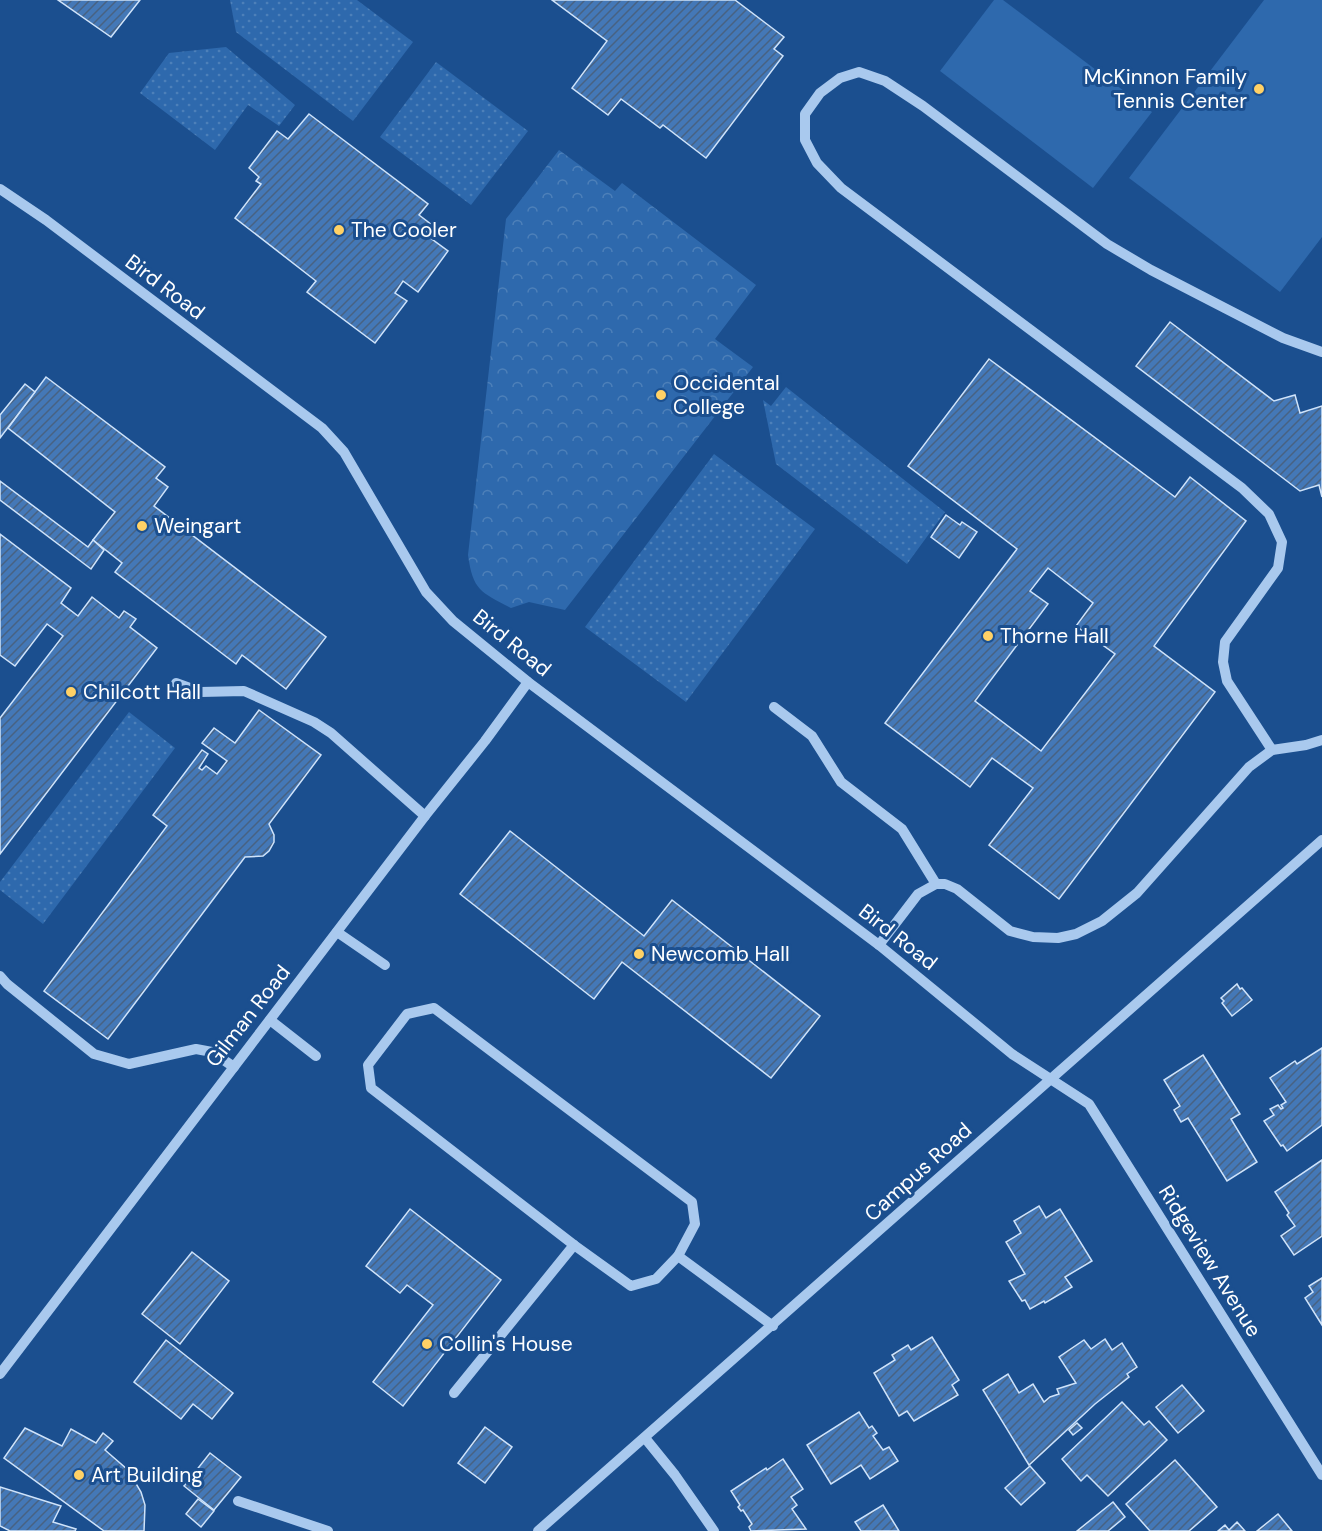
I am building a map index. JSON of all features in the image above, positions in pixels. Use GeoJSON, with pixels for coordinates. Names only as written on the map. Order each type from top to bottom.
{"type":"FeatureCollection","features":[{"type":"Feature","properties":{"kind":"street"},"geometry":{"type":"LineString","coordinates":[[1272,750],[1227,681],[1223,662],[1225,642],[1278,568],[1282,542],[1269,514],[1242,488],[841,188],[817,162],[805,140],[805,114],[820,93],[840,78],[859,72],[885,81],[923,106],[1107,244],[1151,270],[1283,338],[1322,352]]}},
{"type":"Feature","properties":{"kind":"street","name":"Bird Road"},"geometry":{"type":"LineString","coordinates":[[0,189],[46,220],[322,428],[344,452],[426,592],[453,621],[528,682],[879,945],[1012,1053],[1052,1079]]}},
{"type":"Feature","properties":{"kind":"street","name":"Gilman Road"},"geometry":{"type":"LineString","coordinates":[[0,1374],[528,682]]}},
{"type":"Feature","properties":{"kind":"street"},"geometry":{"type":"LineString","coordinates":[[176,683],[201,692],[244,691],[314,722],[331,733],[425,816]]}},
{"type":"Feature","properties":{"kind":"street"},"geometry":{"type":"LineString","coordinates":[[774,707],[812,736],[841,783],[902,830],[936,884]]}},
{"type":"Feature","properties":{"kind":"street"},"geometry":{"type":"LineString","coordinates":[[879,945],[918,894],[936,884],[945,884],[957,889],[1010,930],[1033,937],[1058,938],[1077,934],[1102,921],[1137,893],[1249,767],[1272,750],[1322,740]]}},
{"type":"Feature","properties":{"kind":"street","name":"Campus Road"},"geometry":{"type":"LineString","coordinates":[[538,1531],[1322,840]]}},
{"type":"Feature","properties":{"kind":"street"},"geometry":{"type":"LineString","coordinates":[[337,932],[385,965]]}},
{"type":"Feature","properties":{"kind":"street"},"geometry":{"type":"LineString","coordinates":[[0,976],[94,1054],[129,1064],[196,1049],[212,1052],[234,1067]]}},
{"type":"Feature","properties":{"kind":"street"},"geometry":{"type":"LineString","coordinates":[[434,1008],[692,1202],[695,1224],[678,1256],[656,1279],[631,1286],[574,1245],[371,1088],[368,1065],[407,1014],[434,1008]]}},
{"type":"Feature","properties":{"kind":"street"},"geometry":{"type":"LineString","coordinates":[[270,1020],[316,1056]]}},
{"type":"Feature","properties":{"kind":"street","name":"Ridgeview Avenue"},"geometry":{"type":"LineString","coordinates":[[1052,1079],[1089,1104],[1322,1475]]}},
{"type":"Feature","properties":{"kind":"street"},"geometry":{"type":"LineString","coordinates":[[454,1393],[574,1245]]}},
{"type":"Feature","properties":{"kind":"street"},"geometry":{"type":"LineString","coordinates":[[678,1256],[773,1326]]}},
{"type":"Feature","properties":{"kind":"street"},"geometry":{"type":"LineString","coordinates":[[645,1438],[675,1475],[714,1531]]}},
{"type":"Feature","properties":{"kind":"street"},"geometry":{"type":"LineString","coordinates":[[238,1502],[328,1531]]}},
{"type":"Feature","properties":{"kind":"green space"},"geometry":{"type":"Polygon","coordinates":[[[230,0],[357,0],[413,42],[353,121],[236,32],[230,0]]]}},
{"type":"Feature","properties":{"kind":"green space"},"geometry":{"type":"Polygon","coordinates":[[[994,0],[1003,0],[1152,112],[1093,188],[940,71],[994,0]]]}},
{"type":"Feature","properties":{"kind":"green space","name":"McKinnon Family Tennis Center"},"geometry":{"type":"Polygon","coordinates":[[[1264,0],[1322,0],[1322,237],[1280,292],[1129,178],[1264,0]]]}},
{"type":"Feature","properties":{"kind":"green space"},"geometry":{"type":"Polygon","coordinates":[[[226,47],[295,105],[279,126],[248,105],[215,150],[140,93],[169,53],[226,47]]]}},
{"type":"Feature","properties":{"kind":"green space"},"geometry":{"type":"Polygon","coordinates":[[[436,62],[528,131],[471,205],[380,137],[436,62]]]}},
{"type":"Feature","properties":{"kind":"green space"},"geometry":{"type":"Polygon","coordinates":[[[559,150],[615,191],[622,183],[756,285],[715,339],[753,367],[565,610],[529,602],[511,608],[480,589],[473,576],[468,555],[506,219],[559,150]]]}},
{"type":"Feature","properties":{"kind":"green space"},"geometry":{"type":"Polygon","coordinates":[[[786,387],[945,512],[907,564],[776,464],[763,400],[771,406],[786,387]]]}},
{"type":"Feature","properties":{"kind":"green space"},"geometry":{"type":"Polygon","coordinates":[[[714,454],[815,529],[686,702],[585,627],[714,454]]]}},
{"type":"Feature","properties":{"kind":"green space"},"geometry":{"type":"Polygon","coordinates":[[[129,712],[175,748],[43,924],[0,890],[0,882],[129,712]]]}},
{"type":"Feature","properties":{"kind":"building"},"geometry":{"type":"Polygon","coordinates":[[[58,0],[140,0],[111,37],[58,0]]]}},
{"type":"Feature","properties":{"kind":"building"},"geometry":{"type":"Polygon","coordinates":[[[552,0],[735,0],[784,37],[774,49],[783,56],[706,158],[663,125],[660,128],[621,99],[608,115],[572,88],[607,41],[552,0]]]}},
{"type":"Feature","properties":{"kind":"building","name":"The Cooler"},"geometry":{"type":"Polygon","coordinates":[[[309,114],[428,204],[419,215],[432,225],[425,234],[448,251],[418,292],[403,281],[395,293],[407,301],[375,343],[307,292],[316,281],[235,218],[261,184],[256,181],[259,177],[249,168],[277,131],[288,139],[309,114]]]}},
{"type":"Feature","properties":{"kind":"building"},"geometry":{"type":"Polygon","coordinates":[[[1170,322],[1274,401],[1295,395],[1300,413],[1322,406],[1322,497],[1319,485],[1300,491],[1136,366],[1170,322]]]}},
{"type":"Feature","properties":{"kind":"building","name":"Thorne Hall"},"geometry":{"type":"Polygon","coordinates":[[[989,359],[1175,497],[1190,477],[1246,521],[1154,646],[1215,692],[1059,899],[989,845],[1033,788],[992,758],[970,787],[885,723],[1017,549],[908,466],[989,359]],[[1048,568],[1030,591],[1048,604],[975,701],[1041,751],[1115,654],[1076,626],[1093,603],[1048,568]]]}},
{"type":"Feature","properties":{"kind":"building","name":"Weingart"},"geometry":{"type":"Polygon","coordinates":[[[46,377],[165,467],[156,478],[168,487],[154,506],[326,637],[286,689],[242,655],[236,664],[115,572],[122,563],[93,540],[115,512],[8,428],[46,377]]]}},
{"type":"Feature","properties":{"kind":"building"},"geometry":{"type":"Polygon","coordinates":[[[25,384],[35,392],[0,438],[0,415],[25,384]]]}},
{"type":"Feature","properties":{"kind":"building"},"geometry":{"type":"Polygon","coordinates":[[[0,481],[88,547],[93,540],[104,550],[91,569],[0,500],[0,481]]]}},
{"type":"Feature","properties":{"kind":"building"},"geometry":{"type":"Polygon","coordinates":[[[946,515],[960,525],[962,522],[977,532],[959,558],[931,537],[946,515]]]}},
{"type":"Feature","properties":{"kind":"building","name":"Chilcott Hall"},"geometry":{"type":"Polygon","coordinates":[[[0,534],[71,588],[61,603],[78,616],[92,597],[119,618],[124,611],[136,619],[130,627],[157,648],[0,854],[0,718],[63,636],[47,624],[15,666],[0,655],[0,534]]]}},
{"type":"Feature","properties":{"kind":"building"},"geometry":{"type":"Polygon","coordinates":[[[259,710],[321,755],[269,824],[274,835],[274,842],[269,851],[263,856],[245,857],[108,1039],[44,991],[167,826],[153,815],[202,750],[208,754],[199,768],[202,770],[206,766],[217,774],[227,761],[202,743],[214,728],[235,743],[259,710]]]}},
{"type":"Feature","properties":{"kind":"building","name":"Newcomb Hall"},"geometry":{"type":"Polygon","coordinates":[[[510,831],[644,936],[672,900],[820,1016],[771,1078],[622,962],[594,999],[460,894],[510,831]]]}},
{"type":"Feature","properties":{"kind":"building"},"geometry":{"type":"Polygon","coordinates":[[[1237,984],[1252,1000],[1232,1016],[1221,998],[1237,984]]]}},
{"type":"Feature","properties":{"kind":"building"},"geometry":{"type":"Polygon","coordinates":[[[1322,1048],[1322,1125],[1287,1151],[1264,1121],[1274,1115],[1270,1109],[1278,1105],[1281,1109],[1283,1108],[1281,1105],[1286,1102],[1270,1078],[1295,1061],[1297,1064],[1322,1048]]]}},
{"type":"Feature","properties":{"kind":"building"},"geometry":{"type":"Polygon","coordinates":[[[1203,1055],[1240,1114],[1231,1119],[1257,1162],[1227,1181],[1188,1118],[1181,1122],[1174,1110],[1180,1106],[1164,1080],[1203,1055]]]}},
{"type":"Feature","properties":{"kind":"building"},"geometry":{"type":"Polygon","coordinates":[[[1322,1160],[1322,1236],[1294,1255],[1281,1236],[1295,1226],[1275,1192],[1322,1160]]]}},
{"type":"Feature","properties":{"kind":"building"},"geometry":{"type":"Polygon","coordinates":[[[1039,1206],[1046,1218],[1060,1209],[1092,1261],[1065,1277],[1072,1287],[1030,1309],[1009,1281],[1025,1274],[1006,1242],[1021,1233],[1014,1221],[1039,1206]]]}},
{"type":"Feature","properties":{"kind":"building","name":"Collin's House"},"geometry":{"type":"Polygon","coordinates":[[[410,1209],[501,1280],[403,1406],[373,1382],[433,1305],[407,1285],[400,1293],[366,1266],[410,1209]]]}},
{"type":"Feature","properties":{"kind":"building"},"geometry":{"type":"Polygon","coordinates":[[[192,1252],[229,1281],[180,1344],[142,1314],[192,1252]]]}},
{"type":"Feature","properties":{"kind":"building"},"geometry":{"type":"Polygon","coordinates":[[[1322,1278],[1322,1325],[1305,1298],[1313,1292],[1309,1286],[1322,1278]]]}},
{"type":"Feature","properties":{"kind":"building"},"geometry":{"type":"Polygon","coordinates":[[[932,1337],[959,1380],[952,1385],[958,1395],[914,1421],[907,1411],[899,1416],[874,1373],[895,1360],[892,1355],[908,1345],[911,1350],[932,1337]]]}},
{"type":"Feature","properties":{"kind":"building"},"geometry":{"type":"Polygon","coordinates":[[[1105,1339],[1112,1350],[1122,1343],[1137,1367],[1127,1374],[1129,1377],[1095,1404],[1029,1465],[983,1390],[1008,1374],[1019,1393],[1033,1384],[1044,1402],[1059,1394],[1057,1389],[1076,1383],[1059,1357],[1084,1340],[1091,1349],[1105,1339]]]}},
{"type":"Feature","properties":{"kind":"building"},"geometry":{"type":"Polygon","coordinates":[[[166,1340],[233,1393],[212,1419],[193,1404],[181,1419],[134,1382],[166,1340]]]}},
{"type":"Feature","properties":{"kind":"building"},"geometry":{"type":"Polygon","coordinates":[[[1182,1385],[1204,1411],[1178,1433],[1156,1407],[1182,1385]]]}},
{"type":"Feature","properties":{"kind":"building"},"geometry":{"type":"Polygon","coordinates":[[[1122,1402],[1144,1425],[1149,1421],[1167,1440],[1108,1496],[1087,1475],[1081,1481],[1062,1459],[1122,1402]]]}},
{"type":"Feature","properties":{"kind":"building"},"geometry":{"type":"Polygon","coordinates":[[[859,1412],[869,1428],[872,1426],[877,1433],[873,1436],[883,1450],[889,1447],[898,1461],[870,1479],[861,1465],[831,1484],[807,1445],[859,1412]]]}},
{"type":"Feature","properties":{"kind":"building"},"geometry":{"type":"Polygon","coordinates":[[[1077,1423],[1082,1428],[1073,1435],[1069,1430],[1077,1423]]]}},
{"type":"Feature","properties":{"kind":"building"},"geometry":{"type":"Polygon","coordinates":[[[485,1427],[512,1447],[485,1483],[458,1463],[485,1427]]]}},
{"type":"Feature","properties":{"kind":"building","name":"Art Building"},"geometry":{"type":"Polygon","coordinates":[[[25,1428],[62,1446],[71,1429],[96,1443],[103,1433],[113,1441],[105,1450],[128,1470],[141,1492],[145,1505],[144,1531],[104,1531],[4,1458],[25,1428]]]}},
{"type":"Feature","properties":{"kind":"building"},"geometry":{"type":"Polygon","coordinates":[[[210,1453],[241,1477],[214,1510],[184,1486],[210,1453]]]}},
{"type":"Feature","properties":{"kind":"building"},"geometry":{"type":"Polygon","coordinates":[[[783,1459],[803,1489],[791,1497],[797,1505],[792,1509],[806,1529],[751,1531],[749,1527],[752,1524],[743,1510],[741,1511],[738,1507],[740,1505],[731,1491],[783,1459]]]}},
{"type":"Feature","properties":{"kind":"building"},"geometry":{"type":"Polygon","coordinates":[[[1175,1460],[1217,1507],[1189,1531],[1150,1531],[1126,1504],[1175,1460]]]}},
{"type":"Feature","properties":{"kind":"building"},"geometry":{"type":"Polygon","coordinates":[[[1030,1466],[1045,1483],[1021,1505],[1005,1488],[1030,1466]]]}},
{"type":"Feature","properties":{"kind":"building"},"geometry":{"type":"Polygon","coordinates":[[[0,1487],[61,1506],[53,1522],[76,1529],[75,1531],[10,1531],[0,1526],[0,1487]]]}},
{"type":"Feature","properties":{"kind":"building"},"geometry":{"type":"Polygon","coordinates":[[[198,1499],[214,1511],[201,1527],[186,1514],[198,1499]]]}},
{"type":"Feature","properties":{"kind":"building"},"geometry":{"type":"Polygon","coordinates":[[[1113,1502],[1125,1517],[1108,1531],[1077,1531],[1113,1502]]]}},
{"type":"Feature","properties":{"kind":"building"},"geometry":{"type":"Polygon","coordinates":[[[883,1505],[899,1531],[861,1531],[855,1522],[883,1505]]]}},
{"type":"Feature","properties":{"kind":"building"},"geometry":{"type":"Polygon","coordinates":[[[1278,1514],[1292,1531],[1257,1531],[1278,1514]]]}},
{"type":"Feature","properties":{"kind":"building"},"geometry":{"type":"Polygon","coordinates":[[[1237,1522],[1245,1531],[1218,1531],[1225,1525],[1229,1530],[1237,1522]]]}},
{"type":"Feature","properties":{"kind":"place","name":"McKinnon Family Tennis Center"},"geometry":{"type":"Point","coordinates":[1259,89]}},
{"type":"Feature","properties":{"kind":"place","name":"The Cooler"},"geometry":{"type":"Point","coordinates":[339,230]}},
{"type":"Feature","properties":{"kind":"place","name":"Occidental College"},"geometry":{"type":"Point","coordinates":[661,395]}},
{"type":"Feature","properties":{"kind":"place","name":"Weingart"},"geometry":{"type":"Point","coordinates":[142,526]}},
{"type":"Feature","properties":{"kind":"place","name":"Thorne Hall"},"geometry":{"type":"Point","coordinates":[988,636]}},
{"type":"Feature","properties":{"kind":"place","name":"Chilcott Hall"},"geometry":{"type":"Point","coordinates":[71,692]}},
{"type":"Feature","properties":{"kind":"place","name":"Newcomb Hall"},"geometry":{"type":"Point","coordinates":[639,954]}},
{"type":"Feature","properties":{"kind":"place","name":"Collin's House"},"geometry":{"type":"Point","coordinates":[427,1344]}},
{"type":"Feature","properties":{"kind":"place","name":"Art Building"},"geometry":{"type":"Point","coordinates":[79,1475]}}]}
